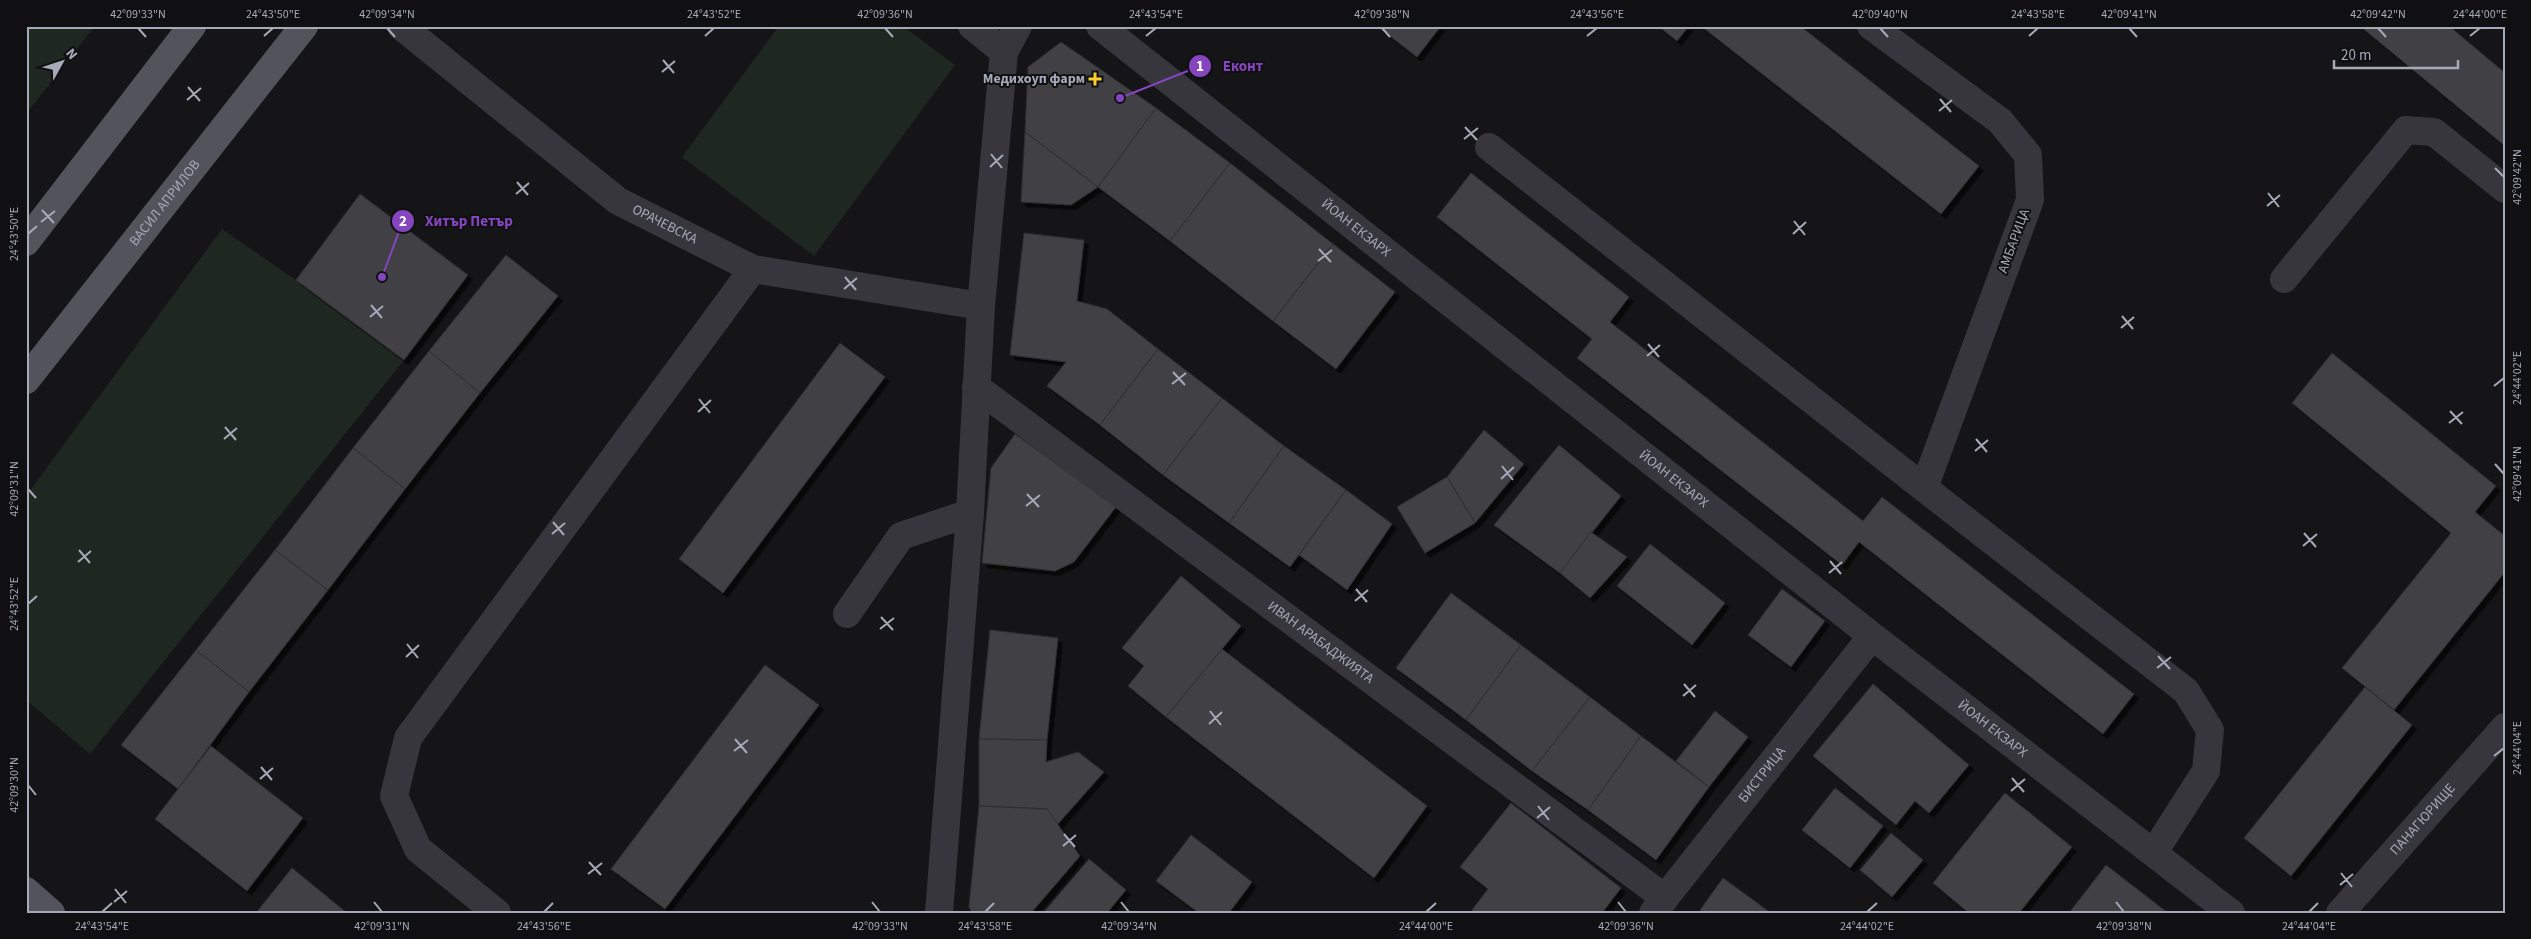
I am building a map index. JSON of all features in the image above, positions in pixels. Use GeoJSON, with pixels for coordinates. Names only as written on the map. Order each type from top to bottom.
{"type":"FeatureCollection","features":[{"type":"Feature","properties":{"kind":"main road"},"geometry":{"type":"LineString","coordinates":[[26,242],[192,26]]}},
{"type":"Feature","properties":{"kind":"main road","name":"ВАСИЛ АПРИЛОВ"},"geometry":{"type":"LineString","coordinates":[[26,380],[304,26]]}},
{"type":"Feature","properties":{"kind":"main road"},"geometry":{"type":"LineString","coordinates":[[26,891],[51,913]]}},
{"type":"Feature","properties":{"kind":"street","name":"ОРАЧЕВСКА"},"geometry":{"type":"LineString","coordinates":[[401,26],[618,200],[753,269],[981,306]]}},
{"type":"Feature","properties":{"kind":"street"},"geometry":{"type":"LineString","coordinates":[[972,26],[1004,52]]}},
{"type":"Feature","properties":{"kind":"street"},"geometry":{"type":"LineString","coordinates":[[939,913],[970,513],[981,306],[1004,52],[1018,26]]}},
{"type":"Feature","properties":{"kind":"street","name":"АМБАРИЦА"},"geometry":{"type":"LineString","coordinates":[[1871,26],[2000,121],[2028,155],[2030,200],[1924,488]]}},
{"type":"Feature","properties":{"kind":"street","name":"ЙОАН ЕКЗАРХ"},"geometry":{"type":"LineString","coordinates":[[1118,32],[1872,636],[2231,913]]}},
{"type":"Feature","properties":{"kind":"street"},"geometry":{"type":"LineString","coordinates":[[2284,279],[2406,130],[2434,132],[2505,189]]}},
{"type":"Feature","properties":{"kind":"street"},"geometry":{"type":"LineString","coordinates":[[1489,147],[1924,488],[2186,690],[2210,730],[2206,771],[2154,852]]}},
{"type":"Feature","properties":{"kind":"street"},"geometry":{"type":"LineString","coordinates":[[497,913],[418,850],[394,796],[408,738],[753,269]]}},
{"type":"Feature","properties":{"kind":"street","name":"ИВАН АРАБАДЖИЯТА"},"geometry":{"type":"LineString","coordinates":[[976,387],[1659,905]]}},
{"type":"Feature","properties":{"kind":"street"},"geometry":{"type":"LineString","coordinates":[[847,614],[901,536],[970,513]]}},
{"type":"Feature","properties":{"kind":"street","name":"БИСТРИЦА"},"geometry":{"type":"LineString","coordinates":[[1659,905],[1872,636]]}},
{"type":"Feature","properties":{"kind":"street","name":"ПАНАГЮРИЩЕ"},"geometry":{"type":"LineString","coordinates":[[2340,913],[2505,726]]}},
{"type":"Feature","properties":{"kind":"shaded area"},"geometry":{"type":"Polygon","coordinates":[[[26,26],[95,26],[26,114],[26,26]]]}},
{"type":"Feature","properties":{"kind":"shaded area"},"geometry":{"type":"Polygon","coordinates":[[[779,26],[903,26],[955,65],[814,256],[682,157],[779,26]]]}},
{"type":"Feature","properties":{"kind":"shaded area"},"geometry":{"type":"Polygon","coordinates":[[[222,229],[296,280],[404,360],[90,754],[26,700],[26,496],[222,229]]]}},
{"type":"Feature","properties":{"kind":"building"},"geometry":{"type":"Polygon","coordinates":[[[1377,26],[1441,26],[1417,57],[1377,26]]]}},
{"type":"Feature","properties":{"kind":"building"},"geometry":{"type":"Polygon","coordinates":[[[1658,26],[1689,26],[1677,41],[1658,26]]]}},
{"type":"Feature","properties":{"kind":"building"},"geometry":{"type":"Polygon","coordinates":[[[1701,26],[1800,26],[1979,166],[1941,214],[1701,26]]]}},
{"type":"Feature","properties":{"kind":"building"},"geometry":{"type":"Polygon","coordinates":[[[2360,26],[2449,26],[2505,73],[2505,146],[2360,26]]]}},
{"type":"Feature","properties":{"kind":"building"},"geometry":{"type":"Polygon","coordinates":[[[1061,42],[1156,108],[1098,187],[1025,132],[1028,67],[1061,42]]]}},
{"type":"Feature","properties":{"kind":"building"},"geometry":{"type":"Polygon","coordinates":[[[1156,108],[1230,163],[1170,241],[1098,187],[1156,108]]]}},
{"type":"Feature","properties":{"kind":"building"},"geometry":{"type":"Polygon","coordinates":[[[1025,132],[1098,187],[1071,205],[1021,202],[1025,132]]]}},
{"type":"Feature","properties":{"kind":"building"},"geometry":{"type":"Polygon","coordinates":[[[1230,163],[1333,244],[1273,321],[1170,241],[1230,163]]]}},
{"type":"Feature","properties":{"kind":"building"},"geometry":{"type":"Polygon","coordinates":[[[1471,173],[1629,297],[1610,322],[1863,521],[1882,497],[2134,694],[2103,734],[1859,542],[1842,565],[1577,358],[1592,339],[1437,217],[1471,173]]]}},
{"type":"Feature","properties":{"kind":"building"},"geometry":{"type":"Polygon","coordinates":[[[360,194],[468,275],[404,360],[296,280],[360,194]]]}},
{"type":"Feature","properties":{"kind":"building"},"geometry":{"type":"Polygon","coordinates":[[[1024,233],[1084,240],[1077,301],[1107,309],[1158,349],[1100,425],[1047,386],[1066,362],[1010,355],[1024,233]]]}},
{"type":"Feature","properties":{"kind":"building"},"geometry":{"type":"Polygon","coordinates":[[[1333,244],[1395,292],[1336,369],[1273,321],[1333,244]]]}},
{"type":"Feature","properties":{"kind":"building"},"geometry":{"type":"Polygon","coordinates":[[[506,255],[558,296],[480,393],[429,351],[506,255]]]}},
{"type":"Feature","properties":{"kind":"building"},"geometry":{"type":"Polygon","coordinates":[[[840,343],[885,377],[723,593],[679,559],[840,343]]]}},
{"type":"Feature","properties":{"kind":"building"},"geometry":{"type":"Polygon","coordinates":[[[1158,349],[1222,398],[1163,475],[1100,425],[1158,349]]]}},
{"type":"Feature","properties":{"kind":"building"},"geometry":{"type":"Polygon","coordinates":[[[429,351],[480,393],[405,489],[353,448],[429,351]]]}},
{"type":"Feature","properties":{"kind":"building"},"geometry":{"type":"Polygon","coordinates":[[[2332,353],[2496,486],[2475,512],[2505,536],[2505,572],[2394,710],[2342,668],[2451,533],[2292,403],[2332,353]]]}},
{"type":"Feature","properties":{"kind":"building"},"geometry":{"type":"Polygon","coordinates":[[[1222,398],[1284,446],[1229,523],[1163,475],[1222,398]]]}},
{"type":"Feature","properties":{"kind":"building"},"geometry":{"type":"Polygon","coordinates":[[[1484,430],[1524,464],[1475,523],[1447,477],[1484,430]]]}},
{"type":"Feature","properties":{"kind":"building"},"geometry":{"type":"Polygon","coordinates":[[[1015,434],[1116,507],[1074,562],[1055,571],[982,563],[991,468],[1015,434]]]}},
{"type":"Feature","properties":{"kind":"building"},"geometry":{"type":"Polygon","coordinates":[[[1559,445],[1621,496],[1560,573],[1494,525],[1559,445]]]}},
{"type":"Feature","properties":{"kind":"building"},"geometry":{"type":"Polygon","coordinates":[[[1284,446],[1346,490],[1290,567],[1229,523],[1284,446]]]}},
{"type":"Feature","properties":{"kind":"building"},"geometry":{"type":"Polygon","coordinates":[[[353,448],[405,489],[328,590],[275,550],[353,448]]]}},
{"type":"Feature","properties":{"kind":"building"},"geometry":{"type":"Polygon","coordinates":[[[1447,477],[1475,523],[1425,553],[1397,507],[1447,477]]]}},
{"type":"Feature","properties":{"kind":"building"},"geometry":{"type":"Polygon","coordinates":[[[1346,490],[1392,524],[1347,590],[1299,555],[1346,490]]]}},
{"type":"Feature","properties":{"kind":"building"},"geometry":{"type":"Polygon","coordinates":[[[1591,532],[1627,557],[1590,598],[1560,573],[1591,532]]]}},
{"type":"Feature","properties":{"kind":"building"},"geometry":{"type":"Polygon","coordinates":[[[1650,544],[1725,603],[1692,645],[1617,586],[1650,544]]]}},
{"type":"Feature","properties":{"kind":"building"},"geometry":{"type":"Polygon","coordinates":[[[275,550],[328,590],[249,692],[196,650],[275,550]]]}},
{"type":"Feature","properties":{"kind":"building"},"geometry":{"type":"Polygon","coordinates":[[[1181,576],[1241,626],[1166,717],[1128,686],[1144,666],[1122,648],[1181,576]]]}},
{"type":"Feature","properties":{"kind":"building"},"geometry":{"type":"Polygon","coordinates":[[[1782,589],[1825,621],[1791,667],[1748,635],[1782,589]]]}},
{"type":"Feature","properties":{"kind":"building"},"geometry":{"type":"Polygon","coordinates":[[[1451,593],[1521,645],[1466,720],[1396,668],[1451,593]]]}},
{"type":"Feature","properties":{"kind":"building"},"geometry":{"type":"Polygon","coordinates":[[[990,630],[1058,638],[1047,740],[979,739],[990,630]]]}},
{"type":"Feature","properties":{"kind":"building"},"geometry":{"type":"Polygon","coordinates":[[[1521,645],[1590,697],[1532,771],[1466,720],[1521,645]]]}},
{"type":"Feature","properties":{"kind":"building"},"geometry":{"type":"Polygon","coordinates":[[[1222,649],[1427,806],[1374,878],[1166,717],[1222,649]]]}},
{"type":"Feature","properties":{"kind":"building"},"geometry":{"type":"Polygon","coordinates":[[[196,650],[249,692],[178,789],[121,745],[196,650]]]}},
{"type":"Feature","properties":{"kind":"building"},"geometry":{"type":"Polygon","coordinates":[[[765,665],[819,705],[665,909],[611,869],[765,665]]]}},
{"type":"Feature","properties":{"kind":"building"},"geometry":{"type":"Polygon","coordinates":[[[1873,684],[1969,765],[1929,813],[1915,801],[1896,825],[1813,756],[1873,684]]]}},
{"type":"Feature","properties":{"kind":"building"},"geometry":{"type":"Polygon","coordinates":[[[2365,687],[2412,725],[2291,876],[2244,838],[2365,687]]]}},
{"type":"Feature","properties":{"kind":"building"},"geometry":{"type":"Polygon","coordinates":[[[1590,697],[1641,736],[1588,810],[1532,771],[1590,697]]]}},
{"type":"Feature","properties":{"kind":"building"},"geometry":{"type":"Polygon","coordinates":[[[1715,711],[1748,737],[1709,787],[1676,761],[1715,711]]]}},
{"type":"Feature","properties":{"kind":"building"},"geometry":{"type":"Polygon","coordinates":[[[1641,736],[1709,787],[1656,860],[1588,810],[1641,736]]]}},
{"type":"Feature","properties":{"kind":"building"},"geometry":{"type":"Polygon","coordinates":[[[979,739],[1047,740],[1046,762],[1078,752],[1104,772],[1057,825],[1047,809],[979,806],[979,739]]]}},
{"type":"Feature","properties":{"kind":"building"},"geometry":{"type":"Polygon","coordinates":[[[211,746],[303,818],[247,891],[155,819],[211,746]]]}},
{"type":"Feature","properties":{"kind":"building"},"geometry":{"type":"Polygon","coordinates":[[[1835,788],[1883,826],[1850,868],[1802,830],[1835,788]]]}},
{"type":"Feature","properties":{"kind":"building"},"geometry":{"type":"Polygon","coordinates":[[[2005,793],[2072,847],[2019,913],[1969,913],[1933,883],[2005,793]]]}},
{"type":"Feature","properties":{"kind":"building"},"geometry":{"type":"Polygon","coordinates":[[[1511,803],[1621,888],[1602,913],[1474,913],[1472,910],[1488,889],[1460,867],[1511,803]]]}},
{"type":"Feature","properties":{"kind":"building"},"geometry":{"type":"Polygon","coordinates":[[[979,806],[1047,809],[1080,856],[1031,913],[972,913],[969,907],[979,806]]]}},
{"type":"Feature","properties":{"kind":"building"},"geometry":{"type":"Polygon","coordinates":[[[1891,833],[1923,860],[1892,897],[1860,870],[1891,833]]]}},
{"type":"Feature","properties":{"kind":"building"},"geometry":{"type":"Polygon","coordinates":[[[1191,835],[1252,882],[1229,913],[1199,913],[1156,881],[1191,835]]]}},
{"type":"Feature","properties":{"kind":"building"},"geometry":{"type":"Polygon","coordinates":[[[1089,859],[1126,890],[1107,913],[1043,913],[1089,859]]]}},
{"type":"Feature","properties":{"kind":"building"},"geometry":{"type":"Polygon","coordinates":[[[2106,865],[2168,913],[2069,913],[2106,865]]]}},
{"type":"Feature","properties":{"kind":"building"},"geometry":{"type":"Polygon","coordinates":[[[292,868],[347,913],[256,913],[292,868]]]}},
{"type":"Feature","properties":{"kind":"building"},"geometry":{"type":"Polygon","coordinates":[[[1723,878],[1771,913],[1703,913],[1700,910],[1723,878]]]}},
{"type":"Feature","properties":{"kind":"place","name":"Медихоуп фарм"},"geometry":{"type":"Point","coordinates":[1095,79]}},
{"type":"Feature","properties":{"kind":"place","name":"Еконт"},"geometry":{"type":"Point","coordinates":[1120,98]}},
{"type":"Feature","properties":{"kind":"place","name":"Хитър Петър"},"geometry":{"type":"Point","coordinates":[382,277]}}]}
